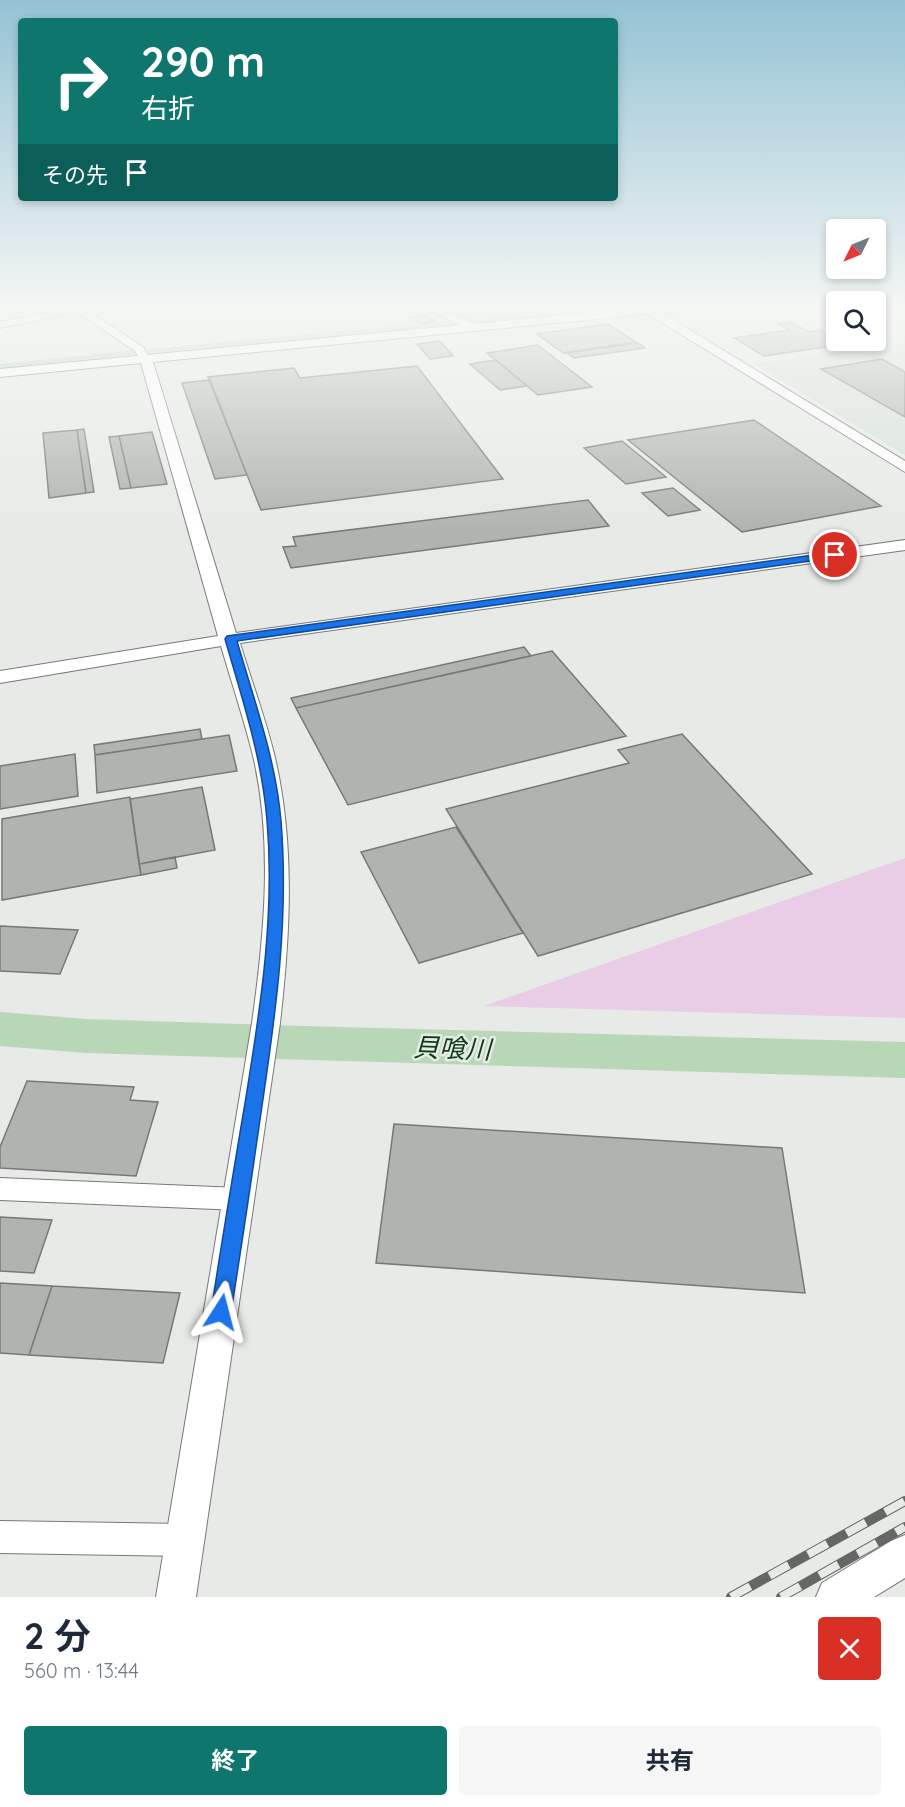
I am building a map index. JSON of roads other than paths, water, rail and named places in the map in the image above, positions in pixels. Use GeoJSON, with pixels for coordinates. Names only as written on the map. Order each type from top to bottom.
{"type":"FeatureCollection","features":[{"type":"Feature","properties":{"kind":"street"},"geometry":{"type":"LineString","coordinates":[[153,382],[231,639],[265,761],[274,820],[276,929],[266,1023],[176,1597]]}},
{"type":"Feature","properties":{"kind":"street"},"geometry":{"type":"LineString","coordinates":[[766,382],[905,467]]}},
{"type":"Feature","properties":{"kind":"street"},"geometry":{"type":"LineString","coordinates":[[0,677],[231,639],[905,545]]}},
{"type":"Feature","properties":{"kind":"street"},"geometry":{"type":"LineString","coordinates":[[0,1189],[239,1198]]}},
{"type":"Feature","properties":{"kind":"street"},"geometry":{"type":"LineString","coordinates":[[0,1537],[185,1540]]}},
{"type":"Feature","properties":{"kind":"street"},"geometry":{"type":"LineString","coordinates":[[836,1597],[905,1555]]}},
{"type":"Feature","properties":{"kind":"waterway","name":"貝喰川"},"geometry":{"type":"LineString","coordinates":[[0,1029],[86,1036],[303,1044],[905,1060]]}},
{"type":"Feature","properties":{"kind":"railway"},"geometry":{"type":"LineString","coordinates":[[731,1597],[905,1501]]}},
{"type":"Feature","properties":{"kind":"railway"},"geometry":{"type":"LineString","coordinates":[[781,1597],[905,1527]]}}]}
